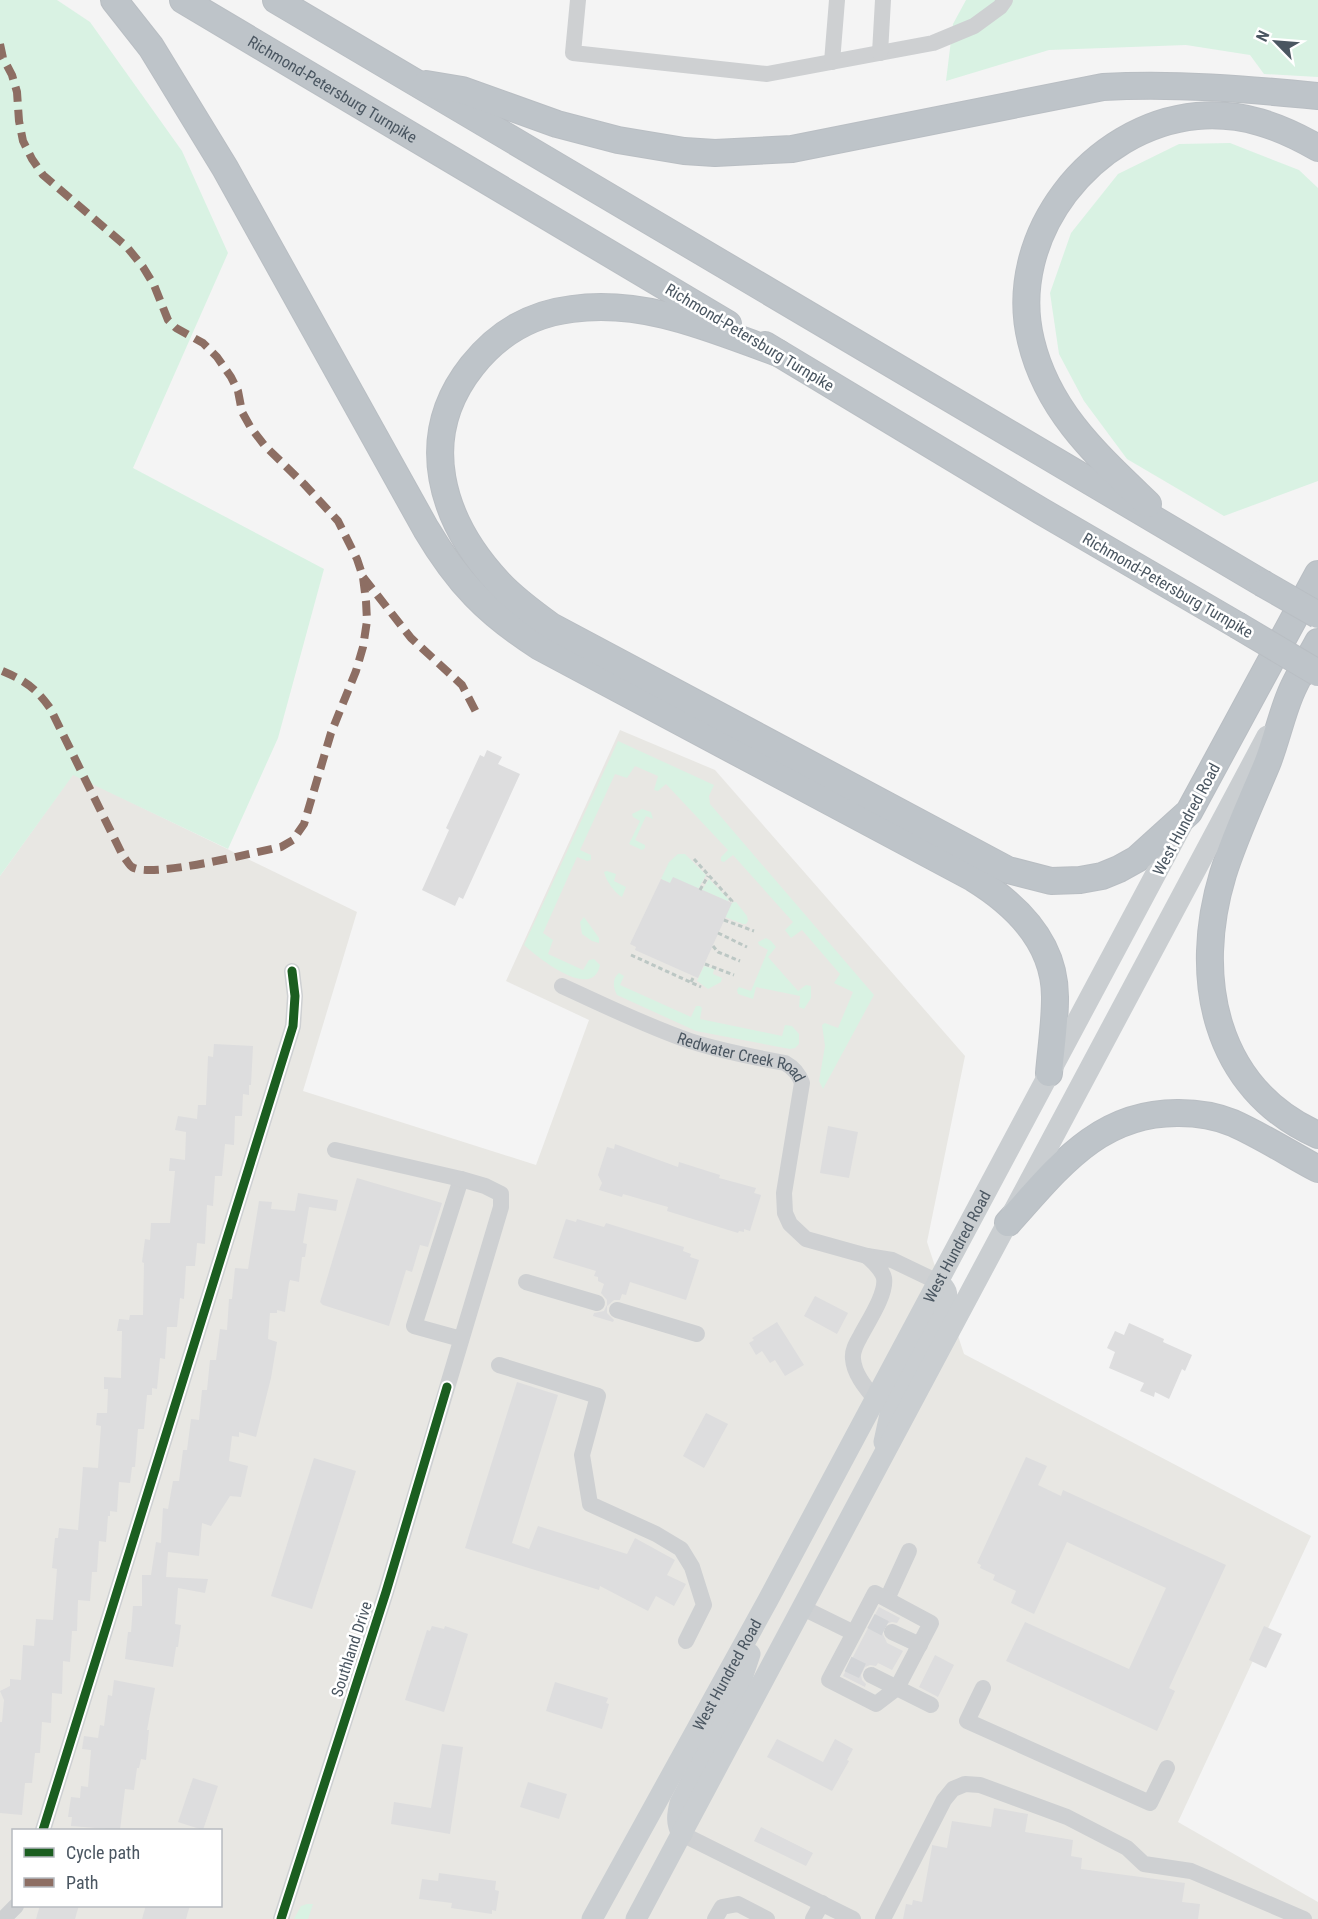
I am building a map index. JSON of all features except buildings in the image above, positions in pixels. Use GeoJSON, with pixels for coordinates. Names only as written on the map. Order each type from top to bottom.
{"type":"FeatureCollection","features":[{"type":"Feature","properties":{"kind":"highway"},"geometry":{"type":"LineString","coordinates":[[114,0],[151,47],[170,76],[231,179],[432,539],[443,558],[467,589],[488,610],[540,647],[972,878],[1003,898],[1029,923],[1038,936],[1050,965],[1055,998],[1049,1073]]}},
{"type":"Feature","properties":{"kind":"highway","name":"Richmond-Petersburg Turnpike"},"geometry":{"type":"LineString","coordinates":[[183,0],[1041,511],[1318,673]]}},
{"type":"Feature","properties":{"kind":"highway"},"geometry":{"type":"LineString","coordinates":[[276,0],[1318,615]]}},
{"type":"Feature","properties":{"kind":"highway"},"geometry":{"type":"LineString","coordinates":[[412,81],[462,90],[557,124],[618,140],[684,151],[715,153],[792,149],[1103,87],[1143,85],[1233,88],[1318,96]]}},
{"type":"Feature","properties":{"kind":"highway"},"geometry":{"type":"LineString","coordinates":[[1179,534],[1090,448],[1067,420],[1048,388],[1030,339],[1027,313],[1030,266],[1038,242],[1048,218],[1080,174],[1104,153],[1146,129],[1179,119],[1224,116],[1267,123],[1294,134],[1318,148]]}},
{"type":"Feature","properties":{"kind":"highway"},"geometry":{"type":"LineString","coordinates":[[778,353],[662,313],[630,308],[600,306],[570,309],[524,321],[502,335],[485,350],[458,386],[447,412],[441,435],[442,482],[449,508],[460,532],[475,555],[499,583],[551,626],[1008,870],[1051,881],[1080,880],[1102,876],[1137,859],[1189,812]]}},
{"type":"Feature","properties":{"kind":"highway","name":"West Hundred Road"},"geometry":{"type":"LineString","coordinates":[[1189,812],[1318,574]]}},
{"type":"Feature","properties":{"kind":"highway","name":"West Hundred Road"},"geometry":{"type":"LineString","coordinates":[[1291,693],[1318,642]]}},
{"type":"Feature","properties":{"kind":"highway"},"geometry":{"type":"LineString","coordinates":[[1291,693],[1267,763],[1223,874],[1214,912],[1210,954],[1212,993],[1219,1027],[1229,1052],[1244,1075],[1273,1107],[1306,1130],[1318,1135]]}},
{"type":"Feature","properties":{"kind":"highway"},"geometry":{"type":"LineString","coordinates":[[1008,1223],[1063,1163],[1087,1141],[1114,1126],[1149,1115],[1186,1113],[1216,1117],[1232,1123],[1318,1169]]}},
{"type":"Feature","properties":{"kind":"main road","name":"West Hundred Road"},"geometry":{"type":"LineString","coordinates":[[636,1919],[1291,693]]}},
{"type":"Feature","properties":{"kind":"main road","name":"West Hundred Road"},"geometry":{"type":"LineString","coordinates":[[592,1919],[768,1600],[1189,812]]}},
{"type":"Feature","properties":{"kind":"main road"},"geometry":{"type":"LineString","coordinates":[[877,1469],[892,1406],[946,1304],[948,1295],[945,1288],[938,1282]]}},
{"type":"Feature","properties":{"kind":"main road"},"geometry":{"type":"LineString","coordinates":[[682,1834],[678,1826],[677,1815],[680,1803],[736,1696],[768,1600]]}},
{"type":"Feature","properties":{"kind":"street"},"geometry":{"type":"LineString","coordinates":[[578,0],[573,53],[767,74],[933,43],[974,26],[1000,7],[1005,0]]}},
{"type":"Feature","properties":{"kind":"street"},"geometry":{"type":"LineString","coordinates":[[832,62],[837,0]]}},
{"type":"Feature","properties":{"kind":"street"},"geometry":{"type":"LineString","coordinates":[[880,53],[883,0]]}},
{"type":"Feature","properties":{"kind":"street"},"geometry":{"type":"LineString","coordinates":[[43,1829],[293,1026],[295,996],[292,971]]}},
{"type":"Feature","properties":{"kind":"street","name":"Redwater Creek Road"},"geometry":{"type":"LineString","coordinates":[[562,986],[690,1041],[732,1053],[785,1063],[792,1067],[800,1076],[802,1083],[784,1193],[785,1213],[790,1224],[806,1239],[867,1256],[892,1260],[938,1282]]}},
{"type":"Feature","properties":{"kind":"street"},"geometry":{"type":"LineString","coordinates":[[335,1150],[461,1179],[414,1326],[461,1340]]}},
{"type":"Feature","properties":{"kind":"street","name":"Southland Drive"},"geometry":{"type":"LineString","coordinates":[[281,1919],[386,1592],[501,1207],[501,1194],[485,1186],[461,1179]]}},
{"type":"Feature","properties":{"kind":"street"},"geometry":{"type":"LineString","coordinates":[[867,1256],[880,1269],[884,1277],[884,1286],[854,1348],[853,1359],[856,1372],[874,1400]]}},
{"type":"Feature","properties":{"kind":"street"},"geometry":{"type":"LineString","coordinates":[[526,1282],[597,1304]]}},
{"type":"Feature","properties":{"kind":"street"},"geometry":{"type":"LineString","coordinates":[[617,1310],[697,1334]]}},
{"type":"Feature","properties":{"kind":"street"},"geometry":{"type":"LineString","coordinates":[[500,1365],[598,1396],[582,1455],[590,1504],[656,1534],[681,1549],[692,1567],[704,1605],[686,1641]]}},
{"type":"Feature","properties":{"kind":"street"},"geometry":{"type":"LineString","coordinates":[[888,1599],[909,1551]]}},
{"type":"Feature","properties":{"kind":"street"},"geometry":{"type":"LineString","coordinates":[[875,1593],[888,1599],[931,1623],[897,1688],[876,1704],[829,1680],[844,1662],[854,1633],[867,1619],[875,1593]]}},
{"type":"Feature","properties":{"kind":"street"},"geometry":{"type":"LineString","coordinates":[[803,1608],[854,1633]]}},
{"type":"Feature","properties":{"kind":"street"},"geometry":{"type":"LineString","coordinates":[[892,1632],[920,1645]]}},
{"type":"Feature","properties":{"kind":"street"},"geometry":{"type":"LineString","coordinates":[[871,1675],[931,1705]]}},
{"type":"Feature","properties":{"kind":"street"},"geometry":{"type":"LineString","coordinates":[[983,1688],[967,1721],[1150,1803],[1167,1768]]}},
{"type":"Feature","properties":{"kind":"street"},"geometry":{"type":"LineString","coordinates":[[883,1919],[944,1800],[953,1789],[965,1784],[981,1785],[1067,1817],[1127,1848],[1144,1864],[1191,1871],[1304,1919]]}},
{"type":"Feature","properties":{"kind":"street"},"geometry":{"type":"LineString","coordinates":[[682,1834],[853,1919]]}},
{"type":"Feature","properties":{"kind":"street"},"geometry":{"type":"LineString","coordinates":[[813,1919],[822,1903]]}},
{"type":"Feature","properties":{"kind":"street"},"geometry":{"type":"LineString","coordinates":[[715,1919],[722,1906],[738,1904],[761,1918]]}},
{"type":"Feature","properties":{"kind":"street"},"geometry":{"type":"LineString","coordinates":[[3,1919],[14,1907]]}},
{"type":"Feature","properties":{"kind":"path"},"geometry":{"type":"LineString","coordinates":[[694,859],[732,901],[730,903]]}},
{"type":"Feature","properties":{"kind":"path"},"geometry":{"type":"LineString","coordinates":[[700,890],[709,875]]}},
{"type":"Feature","properties":{"kind":"path"},"geometry":{"type":"LineString","coordinates":[[724,920],[754,931]]}},
{"type":"Feature","properties":{"kind":"path"},"geometry":{"type":"LineString","coordinates":[[718,933],[747,947]]}},
{"type":"Feature","properties":{"kind":"path"},"geometry":{"type":"LineString","coordinates":[[713,945],[718,951],[740,961]]}},
{"type":"Feature","properties":{"kind":"path"},"geometry":{"type":"LineString","coordinates":[[631,955],[701,987]]}},
{"type":"Feature","properties":{"kind":"path"},"geometry":{"type":"LineString","coordinates":[[705,964],[734,975]]}},
{"type":"Feature","properties":{"kind":"path"},"geometry":{"type":"LineString","coordinates":[[691,982],[694,976]]}},
{"type":"Feature","properties":{"kind":"shaded area"},"geometry":{"type":"Polygon","coordinates":[[[620,730],[715,770],[965,1056],[927,1242],[964,1354],[1311,1536],[1178,1822],[1318,1902],[1318,1919],[0,1919],[0,876],[73,774],[357,912],[303,1091],[536,1165],[589,1020],[506,981],[620,730]]]}},
{"type":"Feature","properties":{"kind":"green space"},"geometry":{"type":"Polygon","coordinates":[[[0,0],[57,0],[90,22],[182,151],[228,253],[133,468],[324,569],[278,738],[228,849],[73,775],[0,876],[0,0]]]}},
{"type":"Feature","properties":{"kind":"green space"},"geometry":{"type":"Polygon","coordinates":[[[966,0],[1318,0],[1318,77],[1264,74],[1250,55],[1186,45],[1049,50],[946,81],[953,24],[966,0]]]}},
{"type":"Feature","properties":{"kind":"green space"},"geometry":{"type":"Polygon","coordinates":[[[1230,143],[1299,170],[1318,188],[1318,481],[1224,516],[1127,459],[1084,401],[1059,354],[1050,293],[1071,233],[1118,174],[1179,144],[1230,143]]]}},
{"type":"Feature","properties":{"kind":"green space"},"geometry":{"type":"Polygon","coordinates":[[[618,741],[714,785],[709,796],[710,804],[874,995],[823,1089],[819,1081],[825,1046],[822,1025],[825,1023],[838,1028],[853,992],[834,983],[840,974],[802,930],[791,938],[785,930],[793,922],[733,855],[724,862],[721,861],[721,857],[728,850],[666,784],[658,791],[654,790],[658,776],[635,766],[627,778],[615,774],[580,850],[591,855],[591,860],[587,861],[577,857],[543,933],[553,940],[548,954],[583,970],[589,960],[594,959],[600,965],[595,975],[587,979],[576,978],[564,973],[524,945],[618,741]]]}},
{"type":"Feature","properties":{"kind":"green space"},"geometry":{"type":"Polygon","coordinates":[[[642,809],[651,812],[653,819],[646,816],[635,840],[645,845],[642,850],[629,844],[640,821],[632,814],[642,809]]]}},
{"type":"Feature","properties":{"kind":"green space"},"geometry":{"type":"Polygon","coordinates":[[[678,854],[685,854],[706,875],[698,889],[661,879],[669,862],[678,854]]]}},
{"type":"Feature","properties":{"kind":"green space"},"geometry":{"type":"Polygon","coordinates":[[[604,872],[616,874],[614,881],[626,887],[622,897],[609,883],[604,872]]]}},
{"type":"Feature","properties":{"kind":"green space"},"geometry":{"type":"Polygon","coordinates":[[[709,879],[729,900],[702,890],[709,879]]]}},
{"type":"Feature","properties":{"kind":"green space"},"geometry":{"type":"Polygon","coordinates":[[[736,902],[747,916],[746,924],[725,917],[731,903],[736,902]]]}},
{"type":"Feature","properties":{"kind":"green space"},"geometry":{"type":"Polygon","coordinates":[[[584,917],[599,938],[599,943],[582,934],[580,922],[584,917]]]}},
{"type":"Feature","properties":{"kind":"green space"},"geometry":{"type":"Polygon","coordinates":[[[766,938],[776,947],[768,957],[798,991],[806,985],[811,986],[811,998],[804,1009],[799,1007],[800,996],[756,987],[753,999],[738,994],[739,987],[751,991],[768,950],[758,942],[766,938]]]}},
{"type":"Feature","properties":{"kind":"green space"},"geometry":{"type":"Polygon","coordinates":[[[704,966],[714,969],[713,974],[722,978],[721,982],[708,989],[697,981],[704,966]]]}},
{"type":"Feature","properties":{"kind":"green space"},"geometry":{"type":"Polygon","coordinates":[[[619,973],[624,976],[620,985],[691,1017],[696,1006],[700,1006],[702,1008],[700,1019],[782,1036],[785,1025],[792,1026],[799,1034],[799,1044],[790,1049],[696,1031],[617,995],[614,983],[619,973]]]}},
{"type":"Feature","properties":{"kind":"green space"},"geometry":{"type":"Polygon","coordinates":[[[313,1904],[308,1919],[294,1919],[301,1906],[313,1904]]]}},
{"type":"Feature","properties":{"kind":"tunnel"},"geometry":{"type":"LineString","coordinates":[[871,1621],[892,1632]]}},
{"type":"Feature","properties":{"kind":"tunnel"},"geometry":{"type":"LineString","coordinates":[[848,1664],[871,1675]]}},
{"type":"Feature","properties":{"kind":"marked path"},"geometry":{"type":"LineString","coordinates":[[0,44],[3,58],[12,75],[17,92],[23,141],[32,159],[43,175],[127,247],[154,285],[168,320],[176,328],[203,343],[217,357],[231,377],[238,391],[242,412],[251,428],[265,446],[338,521],[357,559],[363,577],[367,621],[356,671],[331,733],[304,824],[293,840],[281,847],[160,870],[143,870],[130,865],[123,856],[50,708],[28,685],[0,670]]}},
{"type":"Feature","properties":{"kind":"marked path"},"geometry":{"type":"LineString","coordinates":[[363,577],[411,638],[462,685],[476,712]]}},
{"type":"Feature","properties":{"kind":"cycle path"},"geometry":{"type":"LineString","coordinates":[[43,1829],[293,1026],[295,996],[292,971]]}},
{"type":"Feature","properties":{"kind":"cycle path"},"geometry":{"type":"LineString","coordinates":[[281,1919],[386,1592],[447,1387]]}}]}
